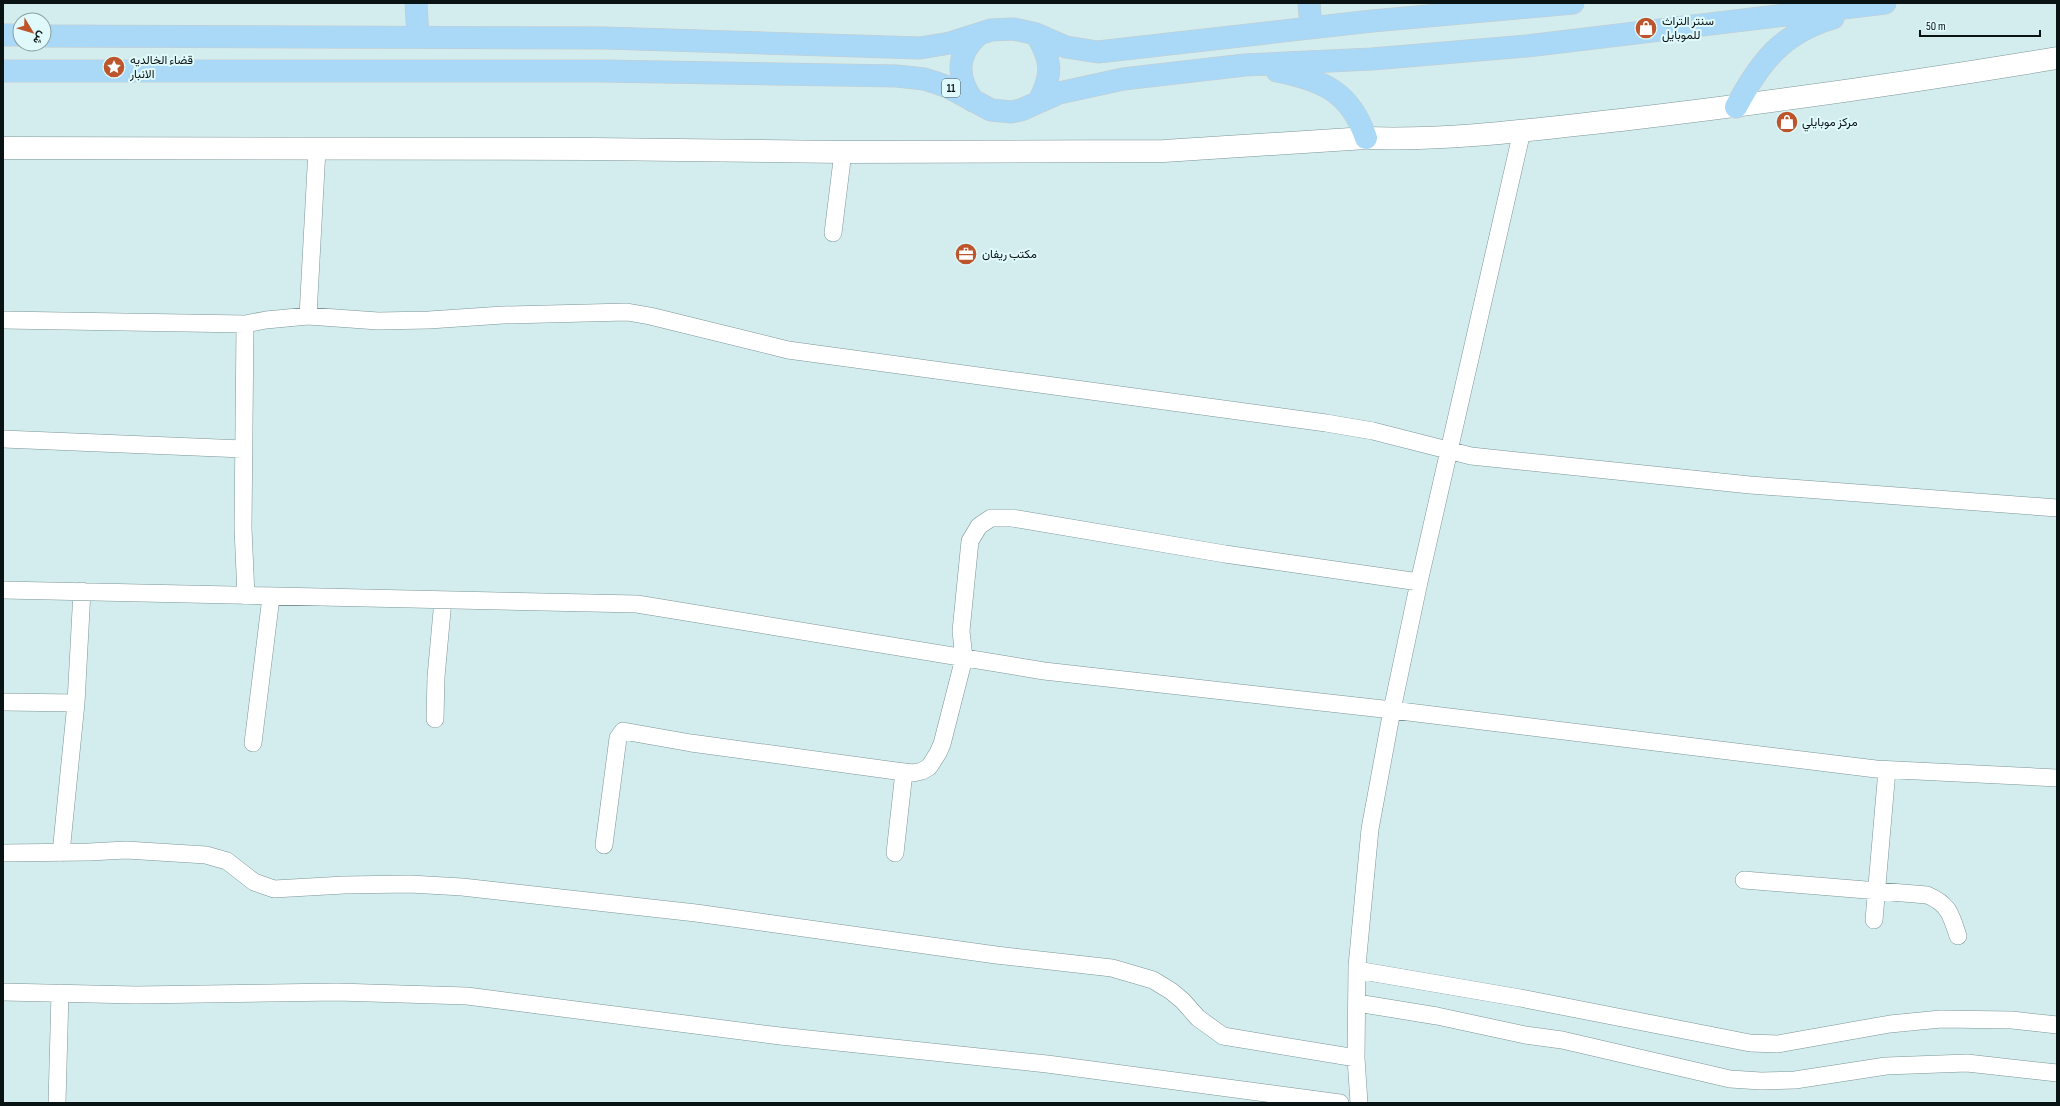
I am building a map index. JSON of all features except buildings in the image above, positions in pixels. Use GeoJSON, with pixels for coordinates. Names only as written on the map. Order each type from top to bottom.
{"type":"FeatureCollection","features":[{"type":"Feature","properties":{"kind":"highway"},"geometry":{"type":"LineString","coordinates":[[416,3],[418,37]]}},
{"type":"Feature","properties":{"kind":"highway"},"geometry":{"type":"LineString","coordinates":[[1309,3],[1311,28]]}},
{"type":"Feature","properties":{"kind":"highway"},"geometry":{"type":"LineString","coordinates":[[52,36],[605,38],[920,48],[950,43],[990,30],[1014,29],[1036,34],[1066,47],[1098,52],[1311,28],[1465,8],[1573,3]]}},
{"type":"Feature","properties":{"kind":"highway"},"geometry":{"type":"LineString","coordinates":[[1736,107],[1763,62],[1778,47],[1795,34],[1814,24],[1885,3]]}},
{"type":"Feature","properties":{"kind":"highway","name":"11"},"geometry":{"type":"LineString","coordinates":[[3,71],[603,71],[897,76],[924,79],[937,83],[991,110],[1001,112],[1021,110],[1039,101],[1102,82],[1245,65],[1372,58],[1527,46],[1885,3]]}},
{"type":"Feature","properties":{"kind":"highway"},"geometry":{"type":"LineString","coordinates":[[973,101],[964,88],[961,72],[963,56],[970,42],[979,34]]}},
{"type":"Feature","properties":{"kind":"highway"},"geometry":{"type":"LineString","coordinates":[[1036,34],[1046,50],[1050,67],[1047,85],[1039,101]]}},
{"type":"Feature","properties":{"kind":"highway"},"geometry":{"type":"LineString","coordinates":[[1245,65],[1302,76],[1327,85],[1348,102],[1356,113],[1366,138]]}},
{"type":"Feature","properties":{"kind":"main road"},"geometry":{"type":"LineString","coordinates":[[3,148],[843,152],[1164,151],[1366,138],[1396,139],[1522,131],[1736,107],[2057,58]]}},
{"type":"Feature","properties":{"kind":"street"},"geometry":{"type":"LineString","coordinates":[[1359,1103],[1356,1058],[1357,970],[1370,829],[1392,710],[1419,582],[1450,452],[1522,131]]}},
{"type":"Feature","properties":{"kind":"street"},"geometry":{"type":"LineString","coordinates":[[308,316],[317,149]]}},
{"type":"Feature","properties":{"kind":"street"},"geometry":{"type":"LineString","coordinates":[[833,233],[843,152]]}},
{"type":"Feature","properties":{"kind":"street"},"geometry":{"type":"LineString","coordinates":[[3,320],[245,324],[266,320],[308,316],[378,321],[429,320],[503,315],[627,312],[650,316],[788,350],[1334,424],[1393,435],[1450,452],[1471,456],[1750,486],[2057,508]]}},
{"type":"Feature","properties":{"kind":"street"},"geometry":{"type":"LineString","coordinates":[[245,324],[243,528],[246,596]]}},
{"type":"Feature","properties":{"kind":"street"},"geometry":{"type":"LineString","coordinates":[[3,439],[243,449]]}},
{"type":"Feature","properties":{"kind":"street"},"geometry":{"type":"LineString","coordinates":[[604,845],[618,738],[623,731],[690,743],[904,772],[922,771],[933,762],[942,744],[964,658],[961,631],[970,541],[980,526],[991,518],[1012,518],[1218,553],[1419,582]]}},
{"type":"Feature","properties":{"kind":"street"},"geometry":{"type":"LineString","coordinates":[[3,590],[637,604],[1044,671],[1392,710],[1741,754],[1887,770],[2057,778]]}},
{"type":"Feature","properties":{"kind":"street"},"geometry":{"type":"LineString","coordinates":[[61,853],[76,703],[82,591]]}},
{"type":"Feature","properties":{"kind":"street"},"geometry":{"type":"LineString","coordinates":[[253,743],[271,597]]}},
{"type":"Feature","properties":{"kind":"street"},"geometry":{"type":"LineString","coordinates":[[435,718],[436,677],[443,600]]}},
{"type":"Feature","properties":{"kind":"street"},"geometry":{"type":"LineString","coordinates":[[3,702],[76,703]]}},
{"type":"Feature","properties":{"kind":"street"},"geometry":{"type":"LineString","coordinates":[[1874,920],[1887,770]]}},
{"type":"Feature","properties":{"kind":"street"},"geometry":{"type":"LineString","coordinates":[[895,853],[904,772]]}},
{"type":"Feature","properties":{"kind":"street"},"geometry":{"type":"LineString","coordinates":[[3,853],[61,853],[126,850],[206,855],[227,861],[254,882],[274,889],[283,890],[344,884],[410,884],[462,887],[696,913],[996,955],[1112,968],[1153,980],[1171,991],[1198,1018],[1223,1036],[1356,1058]]}},
{"type":"Feature","properties":{"kind":"street"},"geometry":{"type":"LineString","coordinates":[[1744,880],[1915,893],[1937,899],[1949,912],[1958,936]]}},
{"type":"Feature","properties":{"kind":"street"},"geometry":{"type":"LineString","coordinates":[[1357,970],[1520,998],[1750,1043],[1778,1044],[1890,1024],[1942,1020],[2012,1020],[2057,1024]]}},
{"type":"Feature","properties":{"kind":"street"},"geometry":{"type":"LineString","coordinates":[[3,992],[136,995],[337,992],[467,996],[780,1036],[1047,1064],[1340,1103]]}},
{"type":"Feature","properties":{"kind":"street"},"geometry":{"type":"LineString","coordinates":[[57,1103],[60,993]]}},
{"type":"Feature","properties":{"kind":"street"},"geometry":{"type":"LineString","coordinates":[[1357,1003],[1437,1016],[1525,1035],[1562,1040],[1730,1079],[1761,1081],[1795,1080],[1886,1066],[1967,1063],[2057,1073]]}},
{"type":"Feature","properties":{"kind":"place","name":"سنتر التراث للموبايل"},"geometry":{"type":"Point","coordinates":[1646,28]}},
{"type":"Feature","properties":{"kind":"place","name":"قضاء الخالديه الانبار"},"geometry":{"type":"Point","coordinates":[114,67]}},
{"type":"Feature","properties":{"kind":"place","name":"مركز موبايلي"},"geometry":{"type":"Point","coordinates":[1787,122]}},
{"type":"Feature","properties":{"kind":"place","name":"مكتب ريفان"},"geometry":{"type":"Point","coordinates":[966,254]}}]}
